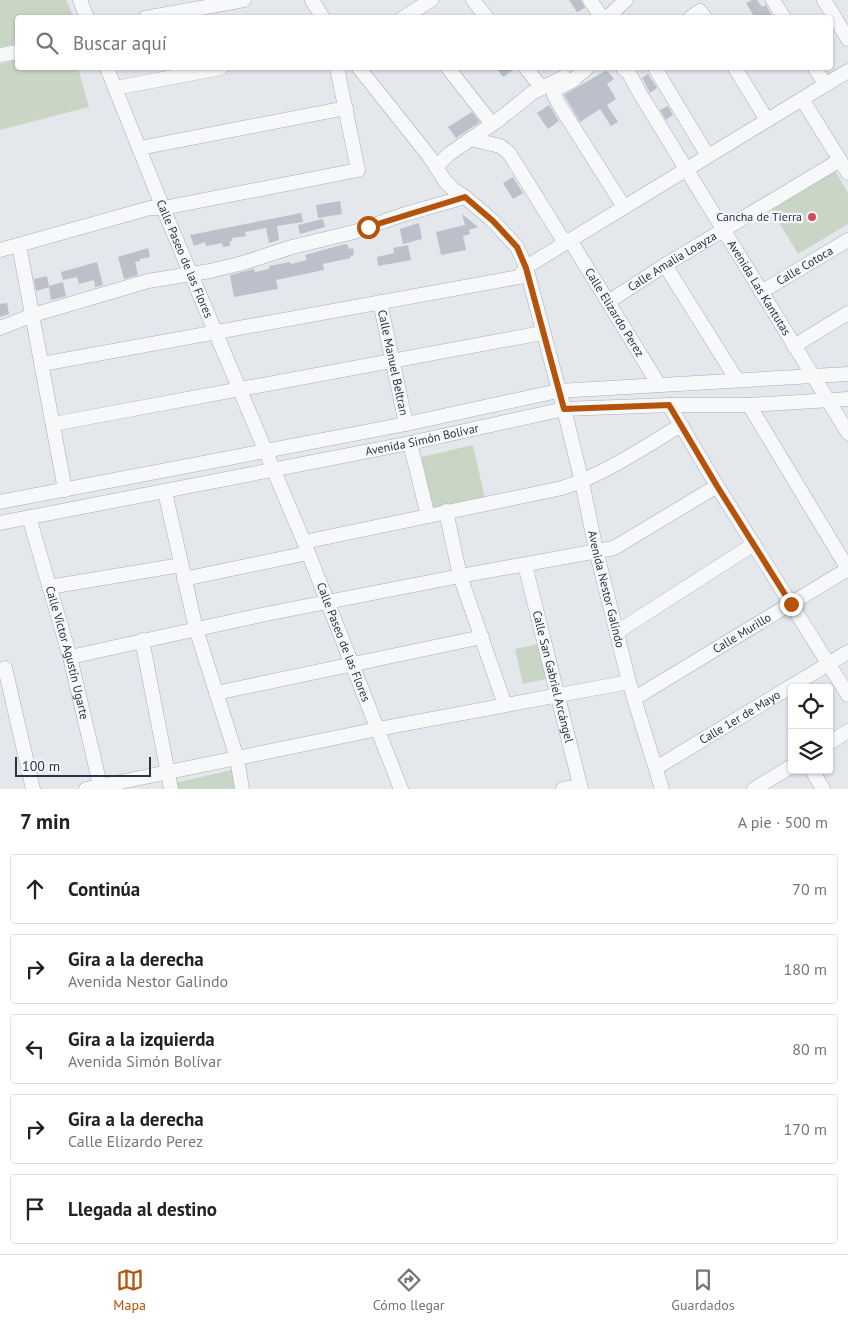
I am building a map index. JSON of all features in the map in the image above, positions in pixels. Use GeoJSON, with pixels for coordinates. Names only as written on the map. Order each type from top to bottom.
{"type":"FeatureCollection","features":[{"type":"Feature","properties":{"kind":"street"},"geometry":{"type":"LineString","coordinates":[[80,0],[86,15]]}},
{"type":"Feature","properties":{"kind":"street"},"geometry":{"type":"LineString","coordinates":[[162,15],[244,0]]}},
{"type":"Feature","properties":{"kind":"street"},"geometry":{"type":"LineString","coordinates":[[312,0],[321,15]]}},
{"type":"Feature","properties":{"kind":"street"},"geometry":{"type":"LineString","coordinates":[[409,15],[431,0]]}},
{"type":"Feature","properties":{"kind":"street"},"geometry":{"type":"LineString","coordinates":[[473,0],[485,15]]}},
{"type":"Feature","properties":{"kind":"street"},"geometry":{"type":"LineString","coordinates":[[590,0],[600,15]]}},
{"type":"Feature","properties":{"kind":"street"},"geometry":{"type":"LineString","coordinates":[[610,15],[626,0]]}},
{"type":"Feature","properties":{"kind":"street"},"geometry":{"type":"LineString","coordinates":[[773,0],[782,15]]}},
{"type":"Feature","properties":{"kind":"street"},"geometry":{"type":"LineString","coordinates":[[824,0],[848,39]]}},
{"type":"Feature","properties":{"kind":"street"},"geometry":{"type":"LineString","coordinates":[[0,55],[15,52]]}},
{"type":"Feature","properties":{"kind":"street","name":"Calle Paseo de las Flores"},"geometry":{"type":"LineString","coordinates":[[108,70],[163,208],[306,547],[401,789]]}},
{"type":"Feature","properties":{"kind":"street"},"geometry":{"type":"LineString","coordinates":[[115,88],[210,70]]}},
{"type":"Feature","properties":{"kind":"street"},"geometry":{"type":"LineString","coordinates":[[0,250],[150,208],[163,208],[358,170],[337,70]]}},
{"type":"Feature","properties":{"kind":"street"},"geometry":{"type":"LineString","coordinates":[[361,70],[453,189],[493,221],[517,247],[526,268],[558,391]]}},
{"type":"Feature","properties":{"kind":"street"},"geometry":{"type":"LineString","coordinates":[[450,70],[492,124]]}},
{"type":"Feature","properties":{"kind":"street"},"geometry":{"type":"LineString","coordinates":[[528,70],[541,88]]}},
{"type":"Feature","properties":{"kind":"street"},"geometry":{"type":"LineString","coordinates":[[432,161],[449,154],[532,93],[564,76],[571,70]]}},
{"type":"Feature","properties":{"kind":"street"},"geometry":{"type":"LineString","coordinates":[[585,70],[572,81],[558,88],[554,95],[624,207]]}},
{"type":"Feature","properties":{"kind":"street","name":"Avenida Las Kantutas"},"geometry":{"type":"LineString","coordinates":[[626,70],[848,432]]}},
{"type":"Feature","properties":{"kind":"street"},"geometry":{"type":"LineString","coordinates":[[656,70],[708,156]]}},
{"type":"Feature","properties":{"kind":"street"},"geometry":{"type":"LineString","coordinates":[[736,70],[767,120]]}},
{"type":"Feature","properties":{"kind":"street"},"geometry":{"type":"LineString","coordinates":[[816,70],[825,84]]}},
{"type":"Feature","properties":{"kind":"street"},"geometry":{"type":"LineString","coordinates":[[42,364],[520,277],[526,268],[567,242],[848,71]]}},
{"type":"Feature","properties":{"kind":"street"},"geometry":{"type":"LineString","coordinates":[[802,99],[848,173]]}},
{"type":"Feature","properties":{"kind":"street"},"geometry":{"type":"LineString","coordinates":[[140,148],[346,108]]}},
{"type":"Feature","properties":{"kind":"street","name":"Calle Elizardo Perez"},"geometry":{"type":"LineString","coordinates":[[471,139],[500,146],[510,153],[608,302],[659,385]]}},
{"type":"Feature","properties":{"kind":"street","name":"Calle Amalia Loayza"},"geometry":{"type":"LineString","coordinates":[[608,302],[665,265],[840,160]]}},
{"type":"Feature","properties":{"kind":"street"},"geometry":{"type":"LineString","coordinates":[[0,328],[33,315],[148,281],[244,262],[292,247],[354,232],[402,215],[465,197]]}},
{"type":"Feature","properties":{"kind":"street","name":"Calle Cotoca"},"geometry":{"type":"LineString","coordinates":[[761,292],[847,244]]}},
{"type":"Feature","properties":{"kind":"street"},"geometry":{"type":"LineString","coordinates":[[19,245],[65,490]]}},
{"type":"Feature","properties":{"kind":"street"},"geometry":{"type":"LineString","coordinates":[[665,265],[737,380]]}},
{"type":"Feature","properties":{"kind":"street","name":"Calle Manuel Beltran"},"geometry":{"type":"LineString","coordinates":[[380,302],[406,424]]}},
{"type":"Feature","properties":{"kind":"street"},"geometry":{"type":"LineString","coordinates":[[794,346],[848,313]]}},
{"type":"Feature","properties":{"kind":"street"},"geometry":{"type":"LineString","coordinates":[[54,424],[542,333]]}},
{"type":"Feature","properties":{"kind":"street","name":"Avenida Simón Bolívar"},"geometry":{"type":"LineString","coordinates":[[0,500],[65,490],[406,424],[558,391],[848,374]]}},
{"type":"Feature","properties":{"kind":"street","name":"Avenida Nestor Galindo"},"geometry":{"type":"LineString","coordinates":[[558,391],[582,482],[596,550],[629,682],[662,789]]}},
{"type":"Feature","properties":{"kind":"street","name":"Avenida Simón Bolívar"},"geometry":{"type":"LineString","coordinates":[[0,523],[410,443],[564,409],[669,405],[749,405],[848,399]]}},
{"type":"Feature","properties":{"kind":"street"},"geometry":{"type":"LineString","coordinates":[[669,405],[717,486],[848,695]]}},
{"type":"Feature","properties":{"kind":"street"},"geometry":{"type":"LineString","coordinates":[[749,405],[848,569]]}},
{"type":"Feature","properties":{"kind":"street"},"geometry":{"type":"LineString","coordinates":[[184,579],[446,511],[562,488],[582,482],[620,462],[681,425]]}},
{"type":"Feature","properties":{"kind":"street"},"geometry":{"type":"LineString","coordinates":[[410,443],[428,516]]}},
{"type":"Feature","properties":{"kind":"street"},"geometry":{"type":"LineString","coordinates":[[70,657],[142,640],[460,576],[614,548],[717,486]]}},
{"type":"Feature","properties":{"kind":"street"},"geometry":{"type":"LineString","coordinates":[[165,492],[196,629],[237,758],[242,789]]}},
{"type":"Feature","properties":{"kind":"street"},"geometry":{"type":"LineString","coordinates":[[446,511],[460,576],[505,705]]}},
{"type":"Feature","properties":{"kind":"street","name":"Calle Víctor Agustín Ugarte"},"geometry":{"type":"LineString","coordinates":[[29,517],[70,657],[101,788]]}},
{"type":"Feature","properties":{"kind":"street"},"geometry":{"type":"LineString","coordinates":[[617,632],[754,544]]}},
{"type":"Feature","properties":{"kind":"street"},"geometry":{"type":"LineString","coordinates":[[49,587],[181,565]]}},
{"type":"Feature","properties":{"kind":"street","name":"Calle San Gabriel Arcángel"},"geometry":{"type":"LineString","coordinates":[[525,565],[581,788]]}},
{"type":"Feature","properties":{"kind":"street","name":"Calle Murillo"},"geometry":{"type":"LineString","coordinates":[[635,698],[848,569]]}},
{"type":"Feature","properties":{"kind":"street"},"geometry":{"type":"LineString","coordinates":[[216,692],[482,637]]}},
{"type":"Feature","properties":{"kind":"street"},"geometry":{"type":"LineString","coordinates":[[142,640],[171,789]]}},
{"type":"Feature","properties":{"kind":"street","name":"Calle 1er de Mayo"},"geometry":{"type":"LineString","coordinates":[[656,768],[848,652]]}},
{"type":"Feature","properties":{"kind":"street"},"geometry":{"type":"LineString","coordinates":[[5,668],[33,789]]}},
{"type":"Feature","properties":{"kind":"street"},"geometry":{"type":"LineString","coordinates":[[86,789],[101,788],[168,772],[378,729],[629,682]]}},
{"type":"Feature","properties":{"kind":"street"},"geometry":{"type":"LineString","coordinates":[[833,740],[848,731]]}},
{"type":"Feature","properties":{"kind":"street"},"geometry":{"type":"LineString","coordinates":[[754,789],[788,768]]}},
{"type":"Feature","properties":{"kind":"street"},"geometry":{"type":"LineString","coordinates":[[814,774],[823,789]]}},
{"type":"Feature","properties":{"kind":"street"},"geometry":{"type":"LineString","coordinates":[[563,789],[581,788]]}},
{"type":"Feature","properties":{"kind":"green space"},"geometry":{"type":"Polygon","coordinates":[[[0,0],[66,0],[73,15],[15,15],[15,44],[0,47],[0,0]]]}},
{"type":"Feature","properties":{"kind":"green space"},"geometry":{"type":"Polygon","coordinates":[[[15,60],[15,70],[79,70],[89,107],[0,130],[0,64],[15,60]]]}},
{"type":"Feature","properties":{"kind":"green space","name":"Cancha de Tierra"},"geometry":{"type":"Polygon","coordinates":[[[835,171],[848,193],[848,224],[798,254],[771,209],[835,171]]]}},
{"type":"Feature","properties":{"kind":"green space"},"geometry":{"type":"Polygon","coordinates":[[[473,445],[485,499],[433,511],[421,457],[473,445]]]}},
{"type":"Feature","properties":{"kind":"green space"},"geometry":{"type":"Polygon","coordinates":[[[538,644],[546,679],[523,684],[515,649],[538,644]]]}},
{"type":"Feature","properties":{"kind":"green space"},"geometry":{"type":"Polygon","coordinates":[[[232,770],[237,789],[175,789],[174,783],[232,770]]]}},
{"type":"Feature","properties":{"kind":"building"},"geometry":{"type":"Polygon","coordinates":[[[569,0],[581,0],[585,8],[577,12],[569,0]]]}},
{"type":"Feature","properties":{"kind":"building"},"geometry":{"type":"Polygon","coordinates":[[[757,0],[762,7],[766,5],[771,15],[753,15],[746,3],[757,0]]]}},
{"type":"Feature","properties":{"kind":"building"},"geometry":{"type":"Polygon","coordinates":[[[498,70],[513,70],[503,77],[498,70]]]}},
{"type":"Feature","properties":{"kind":"building"},"geometry":{"type":"Polygon","coordinates":[[[605,71],[614,79],[607,84],[616,99],[607,105],[618,122],[611,126],[600,109],[580,122],[564,95],[605,71]]]}},
{"type":"Feature","properties":{"kind":"building"},"geometry":{"type":"Polygon","coordinates":[[[648,74],[657,88],[650,93],[642,78],[648,74]]]}},
{"type":"Feature","properties":{"kind":"building"},"geometry":{"type":"Polygon","coordinates":[[[549,105],[559,121],[548,129],[537,113],[549,105]]]}},
{"type":"Feature","properties":{"kind":"building"},"geometry":{"type":"Polygon","coordinates":[[[668,106],[673,115],[666,120],[660,110],[668,106]]]}},
{"type":"Feature","properties":{"kind":"building"},"geometry":{"type":"Polygon","coordinates":[[[472,112],[480,122],[456,138],[448,127],[472,112]]]}},
{"type":"Feature","properties":{"kind":"building"},"geometry":{"type":"Polygon","coordinates":[[[513,177],[523,193],[513,199],[503,183],[513,177]]]}},
{"type":"Feature","properties":{"kind":"building"},"geometry":{"type":"Polygon","coordinates":[[[340,201],[342,214],[318,218],[316,205],[340,201]]]}},
{"type":"Feature","properties":{"kind":"building"},"geometry":{"type":"Polygon","coordinates":[[[301,213],[303,222],[277,226],[279,240],[269,243],[266,228],[245,232],[246,236],[232,238],[230,246],[223,247],[222,243],[206,246],[205,242],[194,246],[190,235],[301,213]]]}},
{"type":"Feature","properties":{"kind":"building"},"geometry":{"type":"Polygon","coordinates":[[[462,214],[478,227],[469,230],[470,234],[463,236],[466,250],[441,255],[436,232],[465,225],[462,214]]]}},
{"type":"Feature","properties":{"kind":"building"},"geometry":{"type":"Polygon","coordinates":[[[323,219],[325,227],[300,234],[298,225],[323,219]]]}},
{"type":"Feature","properties":{"kind":"building"},"geometry":{"type":"Polygon","coordinates":[[[419,223],[422,239],[403,244],[400,229],[419,223]]]}},
{"type":"Feature","properties":{"kind":"building"},"geometry":{"type":"Polygon","coordinates":[[[345,244],[348,245],[349,249],[353,248],[354,255],[350,256],[351,258],[323,264],[324,270],[276,280],[278,289],[234,297],[230,275],[254,269],[255,272],[269,269],[269,266],[307,260],[305,255],[345,244]]]}},
{"type":"Feature","properties":{"kind":"building"},"geometry":{"type":"Polygon","coordinates":[[[408,245],[411,260],[378,266],[377,257],[394,253],[393,248],[408,245]]]}},
{"type":"Feature","properties":{"kind":"building"},"geometry":{"type":"Polygon","coordinates":[[[148,248],[150,257],[135,262],[138,275],[124,279],[118,257],[148,248]]]}},
{"type":"Feature","properties":{"kind":"building"},"geometry":{"type":"Polygon","coordinates":[[[97,262],[103,285],[95,287],[94,280],[79,284],[77,277],[63,280],[61,272],[97,262]]]}},
{"type":"Feature","properties":{"kind":"building"},"geometry":{"type":"Polygon","coordinates":[[[47,276],[49,286],[63,282],[66,296],[51,300],[49,287],[36,291],[34,279],[47,276]]]}},
{"type":"Feature","properties":{"kind":"building"},"geometry":{"type":"Polygon","coordinates":[[[7,303],[9,314],[0,317],[0,304],[7,303]]]}},
{"type":"Feature","properties":{"kind":"place","name":"Cancha de Tierra"},"geometry":{"type":"Point","coordinates":[812,217]}},
{"type":"Feature","properties":{"kind":"route"},"geometry":{"type":"LineString","coordinates":[[368,227],[465,197],[493,221],[517,247],[526,268],[564,409],[669,405],[791,604]]}}]}
